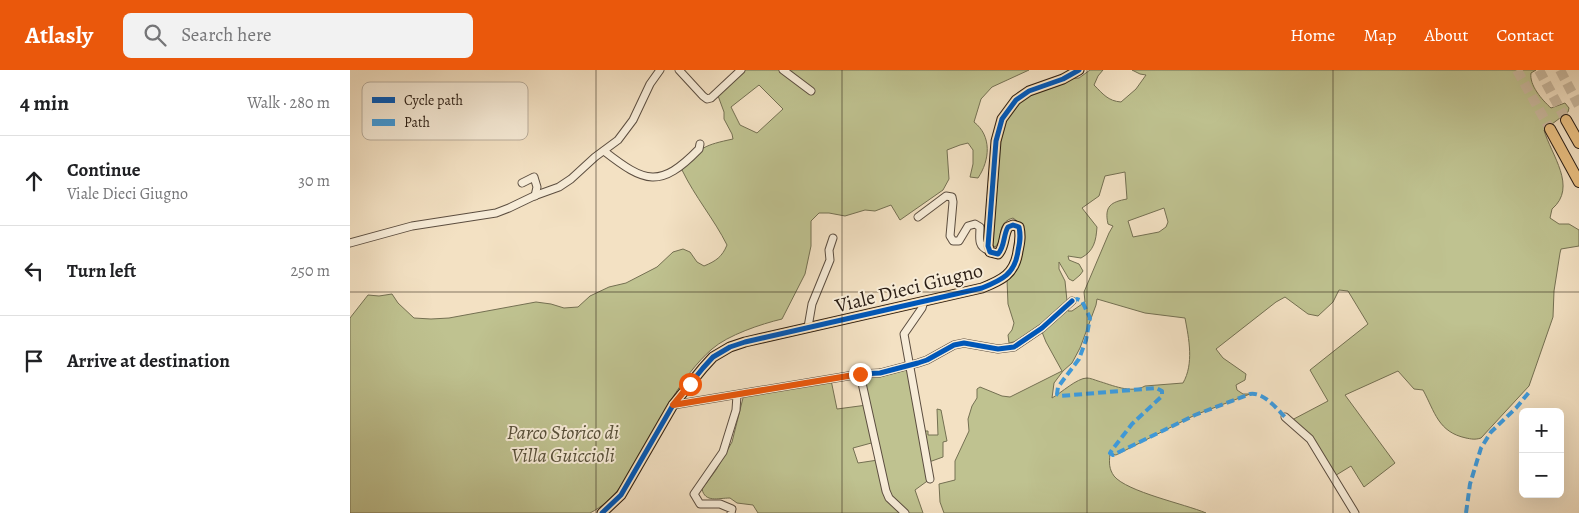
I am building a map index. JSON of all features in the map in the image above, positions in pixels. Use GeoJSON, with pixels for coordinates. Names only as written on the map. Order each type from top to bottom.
{"type":"FeatureCollection","features":[{"type":"Feature","properties":{"kind":"highway"},"geometry":{"type":"LineString","coordinates":[[1566,120],[1579,143]]}},
{"type":"Feature","properties":{"kind":"highway"},"geometry":{"type":"LineString","coordinates":[[1550,129],[1579,182]]}},
{"type":"Feature","properties":{"kind":"main road","name":"Viale Dieci Giugno"},"geometry":{"type":"LineString","coordinates":[[602,513],[621,495],[673,405],[713,357],[730,347],[808,327],[982,288],[995,283],[1009,273],[1015,265],[1017,256],[1021,234],[1019,227],[1008,226],[1001,252],[995,254],[988,250],[996,141],[1002,119],[1016,100],[1029,92],[1063,79],[1079,70]]}},
{"type":"Feature","properties":{"kind":"street"},"geometry":{"type":"LineString","coordinates":[[350,243],[412,226],[496,213],[545,193],[566,182],[618,140],[630,126],[650,84],[660,70]]}},
{"type":"Feature","properties":{"kind":"street"},"geometry":{"type":"LineString","coordinates":[[679,70],[707,99],[711,98],[741,70]]}},
{"type":"Feature","properties":{"kind":"street"},"geometry":{"type":"LineString","coordinates":[[783,70],[810,91]]}},
{"type":"Feature","properties":{"kind":"street"},"geometry":{"type":"LineString","coordinates":[[604,151],[628,169],[650,178],[672,173],[699,149],[700,144]]}},
{"type":"Feature","properties":{"kind":"street"},"geometry":{"type":"LineString","coordinates":[[522,183],[534,178],[537,187],[535,196]]}},
{"type":"Feature","properties":{"kind":"street","name":"Viale Dieci Giugno"},"geometry":{"type":"LineString","coordinates":[[918,217],[946,196],[952,197],[950,236],[952,241],[959,240],[968,226],[975,224],[980,227],[980,244],[988,250]]}},
{"type":"Feature","properties":{"kind":"street","name":"Viale Dieci Giugno"},"geometry":{"type":"LineString","coordinates":[[808,327],[812,304],[830,260],[829,250],[833,238]]}},
{"type":"Feature","properties":{"kind":"street"},"geometry":{"type":"LineString","coordinates":[[924,302],[904,334],[908,366],[930,479]]}},
{"type":"Feature","properties":{"kind":"street"},"geometry":{"type":"LineString","coordinates":[[673,405],[860,374],[880,373],[927,360],[954,345],[964,343],[998,349],[1014,347],[1042,328],[1072,302]]}},
{"type":"Feature","properties":{"kind":"street"},"geometry":{"type":"LineString","coordinates":[[860,374],[886,491],[889,498],[905,513]]}},
{"type":"Feature","properties":{"kind":"street"},"geometry":{"type":"LineString","coordinates":[[731,513],[732,509],[720,504],[700,504],[694,494],[723,452],[736,410],[737,395]]}},
{"type":"Feature","properties":{"kind":"street"},"geometry":{"type":"LineString","coordinates":[[1285,417],[1310,439],[1355,513]]}},
{"type":"Feature","properties":{"kind":"green space","name":"Parco Storico di Villa Guiccioli"},"geometry":{"type":"Polygon","coordinates":[[[741,70],[1029,70],[992,87],[981,99],[974,122],[984,134],[987,156],[978,178],[970,177],[973,164],[973,150],[968,143],[960,145],[947,150],[949,179],[943,190],[900,220],[891,205],[875,211],[865,210],[845,216],[819,213],[811,221],[811,246],[805,274],[782,319],[755,327],[727,339],[712,349],[701,360],[690,372],[671,400],[619,489],[599,508],[590,513],[350,513],[350,318],[368,295],[392,294],[398,303],[414,318],[431,319],[449,318],[536,302],[564,308],[578,307],[590,296],[609,287],[626,283],[657,267],[673,252],[683,249],[690,252],[697,262],[704,266],[712,262],[721,256],[727,245],[682,170],[693,156],[703,148],[733,139],[724,119],[724,112],[717,93],[741,70]],[[759,85],[731,107],[740,125],[757,133],[783,109],[759,85]]]}},
{"type":"Feature","properties":{"kind":"green space"},"geometry":{"type":"Polygon","coordinates":[[[1090,70],[1103,70],[1094,85],[1109,99],[1121,102],[1136,89],[1146,75],[1132,70],[1536,70],[1531,73],[1532,82],[1544,101],[1551,108],[1565,103],[1569,108],[1568,112],[1544,130],[1563,181],[1563,191],[1552,209],[1550,218],[1559,224],[1569,224],[1579,230],[1579,246],[1561,249],[1554,291],[1553,317],[1529,386],[1481,438],[1475,439],[1457,435],[1443,426],[1434,413],[1423,390],[1414,389],[1398,371],[1345,395],[1395,463],[1364,487],[1351,466],[1333,477],[1310,439],[1290,421],[1328,401],[1310,370],[1368,324],[1348,291],[1339,290],[1333,302],[1318,316],[1308,314],[1285,297],[1216,349],[1223,358],[1246,374],[1245,380],[1236,385],[1237,390],[1243,394],[1250,394],[1195,415],[1116,455],[1110,454],[1111,471],[1121,482],[1143,492],[1206,513],[944,513],[940,502],[939,484],[955,480],[955,461],[969,431],[968,419],[977,398],[977,389],[980,387],[1002,396],[1010,397],[1062,371],[1042,332],[1050,325],[1018,341],[1009,343],[1008,335],[1014,323],[1008,304],[1007,280],[1021,234],[1017,221],[1013,218],[1009,219],[1001,230],[1000,241],[995,247],[991,244],[996,141],[1016,100],[1063,79],[1079,78],[1090,70]],[[1125,172],[1105,176],[1099,196],[1082,208],[1097,227],[1094,245],[1081,258],[1068,256],[1069,260],[1079,264],[1083,271],[1073,281],[1069,279],[1059,262],[1059,269],[1065,281],[1068,311],[1072,311],[1085,302],[1084,292],[1113,226],[1108,224],[1108,209],[1113,203],[1127,199],[1125,172]],[[1164,208],[1128,221],[1133,237],[1159,232],[1166,227],[1168,222],[1164,208]],[[1097,299],[1080,348],[1072,363],[1054,383],[1052,398],[1074,383],[1087,378],[1128,389],[1183,383],[1190,360],[1185,318],[1145,313],[1097,299]]]}},
{"type":"Feature","properties":{"kind":"green space"},"geometry":{"type":"Polygon","coordinates":[[[909,365],[930,479],[915,490],[923,513],[758,513],[753,505],[737,503],[730,498],[717,499],[706,496],[702,489],[716,470],[732,442],[744,394],[831,380],[837,409],[867,405],[860,374],[909,365]],[[875,442],[853,448],[858,463],[878,460],[875,442]]]}},
{"type":"Feature","properties":{"kind":"green space"},"geometry":{"type":"Polygon","coordinates":[[[937,409],[941,410],[947,441],[943,442],[943,457],[929,462],[924,431],[928,431],[928,435],[938,435],[937,409]]]}},
{"type":"Feature","properties":{"kind":"tunnel"},"geometry":{"type":"LineString","coordinates":[[1517,70],[1550,129]]}},
{"type":"Feature","properties":{"kind":"tunnel"},"geometry":{"type":"LineString","coordinates":[[1539,70],[1566,120]]}},
{"type":"Feature","properties":{"kind":"tunnel"},"geometry":{"type":"LineString","coordinates":[[1560,70],[1579,106]]}},
{"type":"Feature","properties":{"kind":"marked path"},"geometry":{"type":"LineString","coordinates":[[1072,301],[1077,299],[1082,301],[1090,318],[1086,340],[1079,359],[1058,387],[1057,394],[1060,396],[1156,388],[1162,391],[1162,396],[1132,424],[1112,450],[1110,453],[1113,455],[1195,415],[1250,394],[1260,395],[1265,398],[1285,417]]}},
{"type":"Feature","properties":{"kind":"marked path"},"geometry":{"type":"LineString","coordinates":[[1466,513],[1470,484],[1481,448],[1491,432],[1516,408],[1530,391]]}},
{"type":"Feature","properties":{"kind":"cycle path"},"geometry":{"type":"LineString","coordinates":[[602,513],[621,495],[673,405],[713,357],[730,347],[745,342],[982,288],[996,282],[1011,271],[1016,259],[1020,239],[1019,227],[1013,225],[1008,227],[1002,248],[998,254],[990,252],[988,246],[996,141],[1002,119],[1016,100],[1029,91],[1063,79],[1079,70]]}},
{"type":"Feature","properties":{"kind":"cycle path"},"geometry":{"type":"LineString","coordinates":[[673,405],[860,374],[880,373],[927,360],[954,345],[964,343],[998,349],[1014,347],[1042,328],[1072,301]]}},
{"type":"Feature","properties":{"kind":"route"},"geometry":{"type":"LineString","coordinates":[[690,384],[673,405],[860,374]]}}]}
